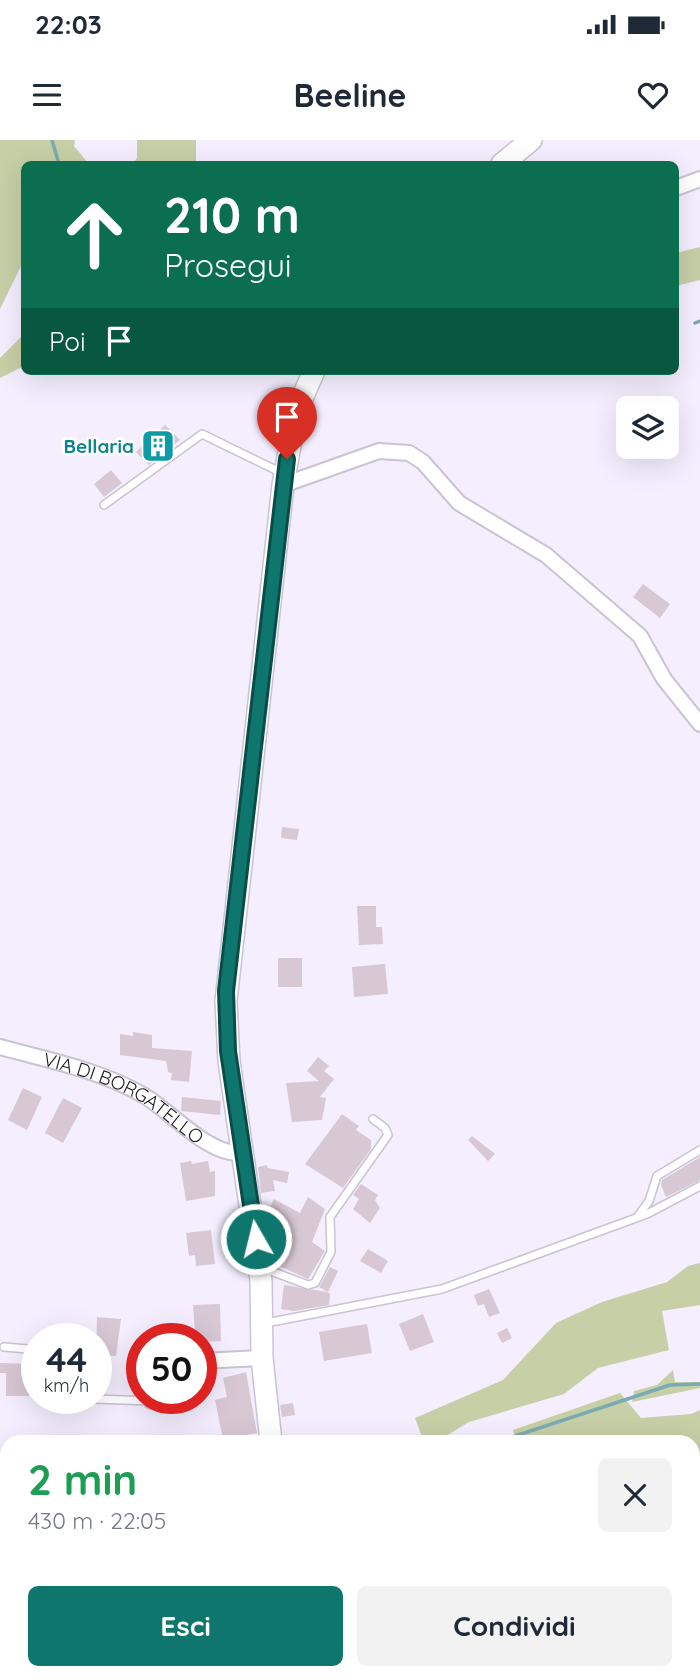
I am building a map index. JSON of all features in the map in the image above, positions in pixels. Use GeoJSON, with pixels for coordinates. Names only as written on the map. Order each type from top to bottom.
{"type":"FeatureCollection","features":[{"type":"Feature","properties":{"kind":"main road"},"geometry":{"type":"LineString","coordinates":[[506,161],[531,140]]}},
{"type":"Feature","properties":{"kind":"main road"},"geometry":{"type":"LineString","coordinates":[[270,1435],[262,1358],[260,1266],[225,1018],[284,479],[296,412],[311,375]]}},
{"type":"Feature","properties":{"kind":"street"},"geometry":{"type":"LineString","coordinates":[[679,187],[700,179]]}},
{"type":"Feature","properties":{"kind":"street"},"geometry":{"type":"LineString","coordinates":[[284,479],[379,451],[396,451],[416,457],[436,474],[459,503],[546,555],[640,636],[664,679],[700,724]]}},
{"type":"Feature","properties":{"kind":"street","name":"VIA DI BORGATELLO"},"geometry":{"type":"LineString","coordinates":[[0,1047],[132,1089],[213,1146],[228,1154],[243,1153]]}},
{"type":"Feature","properties":{"kind":"street"},"geometry":{"type":"LineString","coordinates":[[217,1360],[262,1358]]}},
{"type":"Feature","properties":{"kind":"lane"},"geometry":{"type":"LineString","coordinates":[[104,505],[202,434],[284,479]]}},
{"type":"Feature","properties":{"kind":"lane"},"geometry":{"type":"LineString","coordinates":[[260,1266],[308,1285],[316,1283],[331,1252],[330,1217],[388,1135],[385,1128],[373,1119]]}},
{"type":"Feature","properties":{"kind":"lane"},"geometry":{"type":"LineString","coordinates":[[638,1217],[649,1201],[657,1176],[700,1150]]}},
{"type":"Feature","properties":{"kind":"lane"},"geometry":{"type":"LineString","coordinates":[[262,1324],[442,1289],[638,1217],[700,1186]]}},
{"type":"Feature","properties":{"kind":"lane"},"geometry":{"type":"LineString","coordinates":[[4,1347],[21,1348]]}},
{"type":"Feature","properties":{"kind":"green space"},"geometry":{"type":"Polygon","coordinates":[[[0,140],[75,140],[74,146],[86,161],[21,161],[21,266],[0,309],[0,140]]]}},
{"type":"Feature","properties":{"kind":"green space"},"geometry":{"type":"Polygon","coordinates":[[[137,140],[196,140],[196,161],[135,161],[137,140]]]}},
{"type":"Feature","properties":{"kind":"green space"},"geometry":{"type":"Polygon","coordinates":[[[700,247],[700,280],[679,285],[679,252],[700,247]]]}},
{"type":"Feature","properties":{"kind":"green space"},"geometry":{"type":"Polygon","coordinates":[[[21,337],[21,368],[0,378],[0,358],[21,337]]]}},
{"type":"Feature","properties":{"kind":"green space"},"geometry":{"type":"Polygon","coordinates":[[[700,1263],[700,1305],[662,1311],[669,1350],[598,1368],[564,1394],[469,1422],[448,1435],[421,1435],[415,1418],[503,1380],[556,1323],[602,1302],[667,1282],[688,1266],[700,1263]]]}},
{"type":"Feature","properties":{"kind":"green space"},"geometry":{"type":"Polygon","coordinates":[[[673,1370],[675,1382],[700,1382],[700,1388],[632,1402],[634,1391],[657,1385],[673,1370]]]}},
{"type":"Feature","properties":{"kind":"green space"},"geometry":{"type":"Polygon","coordinates":[[[620,1393],[641,1418],[691,1414],[700,1410],[700,1435],[515,1435],[513,1430],[620,1393]]]}},
{"type":"Feature","properties":{"kind":"building","name":"Bellaria"},"geometry":{"type":"Polygon","coordinates":[[[165,425],[180,440],[149,465],[136,452],[165,425]]]}},
{"type":"Feature","properties":{"kind":"building"},"geometry":{"type":"Polygon","coordinates":[[[111,470],[122,483],[104,497],[94,484],[111,470]]]}},
{"type":"Feature","properties":{"kind":"building"},"geometry":{"type":"Polygon","coordinates":[[[643,584],[670,604],[660,618],[633,597],[643,584]]]}},
{"type":"Feature","properties":{"kind":"building"},"geometry":{"type":"Polygon","coordinates":[[[282,827],[299,829],[297,840],[281,838],[282,827]]]}},
{"type":"Feature","properties":{"kind":"building"},"geometry":{"type":"Polygon","coordinates":[[[357,906],[376,906],[376,927],[382,927],[383,944],[359,945],[357,906]]]}},
{"type":"Feature","properties":{"kind":"building"},"geometry":{"type":"Polygon","coordinates":[[[278,958],[302,958],[302,987],[278,987],[278,958]]]}},
{"type":"Feature","properties":{"kind":"building"},"geometry":{"type":"Polygon","coordinates":[[[385,964],[388,994],[354,997],[352,967],[385,964]]]}},
{"type":"Feature","properties":{"kind":"building"},"geometry":{"type":"Polygon","coordinates":[[[133,1032],[152,1035],[152,1048],[192,1051],[189,1082],[171,1080],[172,1073],[168,1072],[166,1061],[120,1055],[120,1034],[133,1036],[133,1032]]]}},
{"type":"Feature","properties":{"kind":"building"},"geometry":{"type":"Polygon","coordinates":[[[318,1057],[329,1066],[324,1071],[334,1079],[320,1097],[326,1098],[322,1120],[292,1122],[286,1083],[319,1081],[307,1071],[318,1057]]]}},
{"type":"Feature","properties":{"kind":"building"},"geometry":{"type":"Polygon","coordinates":[[[23,1088],[42,1097],[27,1130],[8,1120],[23,1088]]]}},
{"type":"Feature","properties":{"kind":"building"},"geometry":{"type":"Polygon","coordinates":[[[182,1097],[221,1101],[220,1115],[181,1111],[182,1097]]]}},
{"type":"Feature","properties":{"kind":"building"},"geometry":{"type":"Polygon","coordinates":[[[63,1098],[82,1108],[63,1143],[45,1133],[63,1098]]]}},
{"type":"Feature","properties":{"kind":"building"},"geometry":{"type":"Polygon","coordinates":[[[342,1114],[359,1126],[356,1130],[371,1140],[371,1149],[343,1188],[305,1164],[342,1114]]]}},
{"type":"Feature","properties":{"kind":"building"},"geometry":{"type":"Polygon","coordinates":[[[472,1136],[495,1154],[488,1161],[468,1140],[472,1136]]]}},
{"type":"Feature","properties":{"kind":"building"},"geometry":{"type":"Polygon","coordinates":[[[700,1157],[700,1180],[666,1197],[661,1185],[662,1180],[700,1157]]]}},
{"type":"Feature","properties":{"kind":"building"},"geometry":{"type":"Polygon","coordinates":[[[191,1161],[192,1164],[208,1161],[210,1172],[215,1171],[215,1196],[186,1201],[180,1163],[191,1161]]]}},
{"type":"Feature","properties":{"kind":"building"},"geometry":{"type":"Polygon","coordinates":[[[267,1165],[268,1168],[289,1172],[287,1183],[273,1180],[275,1191],[261,1193],[258,1167],[267,1165]]]}},
{"type":"Feature","properties":{"kind":"building"},"geometry":{"type":"Polygon","coordinates":[[[361,1184],[378,1195],[375,1200],[380,1208],[370,1223],[353,1209],[359,1199],[353,1195],[361,1184]]]}},
{"type":"Feature","properties":{"kind":"building"},"geometry":{"type":"Polygon","coordinates":[[[308,1197],[325,1209],[312,1242],[325,1251],[308,1279],[273,1263],[289,1234],[266,1221],[265,1217],[274,1199],[300,1213],[308,1197]]]}},
{"type":"Feature","properties":{"kind":"building"},"geometry":{"type":"Polygon","coordinates":[[[211,1230],[215,1264],[196,1266],[195,1255],[189,1256],[186,1233],[211,1230]]]}},
{"type":"Feature","properties":{"kind":"building"},"geometry":{"type":"Polygon","coordinates":[[[368,1249],[388,1261],[381,1273],[360,1261],[368,1249]]]}},
{"type":"Feature","properties":{"kind":"building"},"geometry":{"type":"Polygon","coordinates":[[[330,1267],[338,1271],[328,1292],[319,1287],[330,1267]]]}},
{"type":"Feature","properties":{"kind":"building"},"geometry":{"type":"Polygon","coordinates":[[[284,1285],[327,1292],[330,1294],[329,1305],[294,1311],[281,1309],[284,1285]]]}},
{"type":"Feature","properties":{"kind":"building"},"geometry":{"type":"Polygon","coordinates":[[[489,1289],[500,1313],[489,1317],[484,1304],[478,1306],[474,1295],[489,1289]]]}},
{"type":"Feature","properties":{"kind":"building"},"geometry":{"type":"Polygon","coordinates":[[[220,1304],[221,1341],[217,1341],[217,1323],[194,1323],[193,1305],[220,1304]]]}},
{"type":"Feature","properties":{"kind":"building"},"geometry":{"type":"Polygon","coordinates":[[[423,1314],[434,1342],[410,1351],[399,1324],[423,1314]]]}},
{"type":"Feature","properties":{"kind":"building"},"geometry":{"type":"Polygon","coordinates":[[[97,1317],[121,1319],[116,1356],[112,1356],[112,1323],[97,1323],[97,1317]]]}},
{"type":"Feature","properties":{"kind":"building"},"geometry":{"type":"Polygon","coordinates":[[[367,1324],[372,1353],[324,1361],[319,1332],[367,1324]]]}},
{"type":"Feature","properties":{"kind":"building"},"geometry":{"type":"Polygon","coordinates":[[[507,1328],[512,1338],[502,1343],[497,1333],[507,1328]]]}},
{"type":"Feature","properties":{"kind":"building"},"geometry":{"type":"Polygon","coordinates":[[[0,1363],[21,1364],[21,1396],[6,1396],[6,1373],[0,1373],[0,1363]]]}},
{"type":"Feature","properties":{"kind":"building"},"geometry":{"type":"Polygon","coordinates":[[[246,1372],[257,1433],[222,1435],[217,1400],[227,1397],[223,1378],[246,1372]]]}},
{"type":"Feature","properties":{"kind":"building"},"geometry":{"type":"Polygon","coordinates":[[[293,1403],[295,1415],[282,1417],[280,1405],[293,1403]]]}},
{"type":"Feature","properties":{"kind":"waterway"},"geometry":{"type":"LineString","coordinates":[[52,140],[58,161]]}},
{"type":"Feature","properties":{"kind":"waterway"},"geometry":{"type":"LineString","coordinates":[[695,323],[700,321]]}},
{"type":"Feature","properties":{"kind":"waterway"},"geometry":{"type":"LineString","coordinates":[[518,1435],[670,1385],[700,1384]]}},
{"type":"Feature","properties":{"kind":"place","name":"Bellaria"},"geometry":{"type":"Point","coordinates":[158,446]}},
{"type":"Feature","properties":{"kind":"route"},"geometry":{"type":"LineString","coordinates":[[256,1239],[228,1051],[226,991],[287,459]]}}]}
